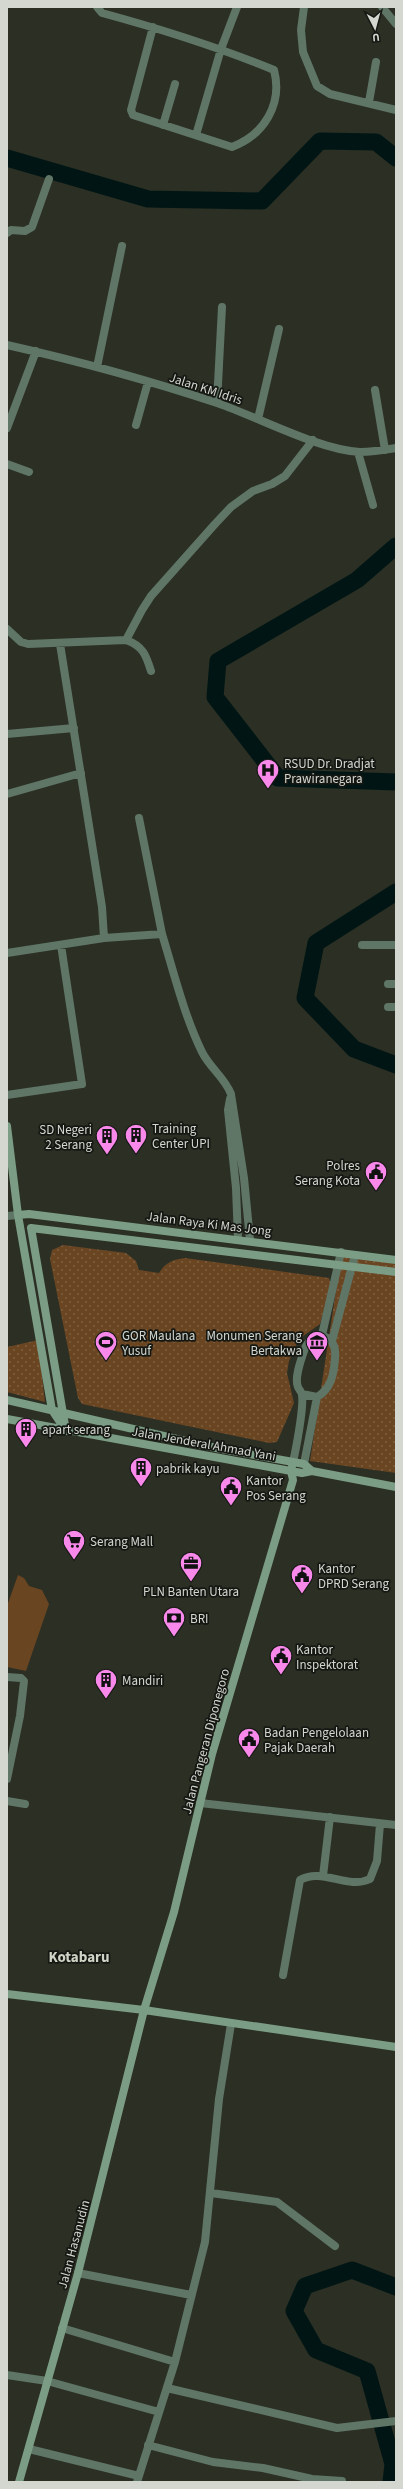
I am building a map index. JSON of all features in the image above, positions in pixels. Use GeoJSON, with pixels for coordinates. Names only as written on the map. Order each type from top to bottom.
{"type":"FeatureCollection","features":[{"type":"Feature","properties":{"kind":"main road"},"geometry":{"type":"LineString","coordinates":[[7,1126],[10,1175],[52,1410],[66,1431]]}},
{"type":"Feature","properties":{"kind":"main road","name":"Jalan Raya Ki Mas Jong"},"geometry":{"type":"LineString","coordinates":[[18,1215],[29,1214],[238,1240],[250,1240],[396,1260]]}},
{"type":"Feature","properties":{"kind":"main road"},"geometry":{"type":"LineString","coordinates":[[102,1236],[103,1223]]}},
{"type":"Feature","properties":{"kind":"main road"},"geometry":{"type":"LineString","coordinates":[[66,1431],[64,1412],[31,1228],[352,1268],[396,1272]]}},
{"type":"Feature","properties":{"kind":"main road"},"geometry":{"type":"LineString","coordinates":[[34,1303],[44,1300]]}},
{"type":"Feature","properties":{"kind":"main road"},"geometry":{"type":"LineString","coordinates":[[7,1400],[216,1448],[304,1464],[312,1471]]}},
{"type":"Feature","properties":{"kind":"main road","name":"Jalan Jenderal Ahmad Yani"},"geometry":{"type":"LineString","coordinates":[[7,1419],[302,1473],[312,1471],[396,1487]]}},
{"type":"Feature","properties":{"kind":"main road"},"geometry":{"type":"LineString","coordinates":[[291,1471],[293,1462]]}},
{"type":"Feature","properties":{"kind":"main road"},"geometry":{"type":"LineString","coordinates":[[293,1480],[302,1473],[304,1464]]}},
{"type":"Feature","properties":{"kind":"main road","name":"Jalan Pangeran Diponegoro"},"geometry":{"type":"LineString","coordinates":[[144,2010],[174,1912],[212,1754],[293,1480],[291,1471]]}},
{"type":"Feature","properties":{"kind":"main road"},"geometry":{"type":"LineString","coordinates":[[7,1994],[144,2010],[231,2024],[271,2028],[396,2047]]}},
{"type":"Feature","properties":{"kind":"main road","name":"Jalan Hasanudin"},"geometry":{"type":"LineString","coordinates":[[19,2482],[78,2273],[144,2010]]}},
{"type":"Feature","properties":{"kind":"street"},"geometry":{"type":"LineString","coordinates":[[97,7],[102,13],[153,27],[222,49],[274,70],[276,79],[275,104],[271,115],[263,125],[239,144],[232,146],[163,125],[137,119],[133,116],[131,110],[153,27]]}},
{"type":"Feature","properties":{"kind":"street"},"geometry":{"type":"LineString","coordinates":[[196,135],[222,49],[237,7]]}},
{"type":"Feature","properties":{"kind":"street"},"geometry":{"type":"LineString","coordinates":[[304,7],[301,30],[303,52],[317,86],[330,94],[369,102],[396,110]]}},
{"type":"Feature","properties":{"kind":"street"},"geometry":{"type":"LineString","coordinates":[[382,7],[396,24]]}},
{"type":"Feature","properties":{"kind":"street"},"geometry":{"type":"LineString","coordinates":[[369,102],[376,62]]}},
{"type":"Feature","properties":{"kind":"street"},"geometry":{"type":"LineString","coordinates":[[163,125],[175,84]]}},
{"type":"Feature","properties":{"kind":"street"},"geometry":{"type":"LineString","coordinates":[[7,233],[10,230],[25,232],[32,227],[49,179]]}},
{"type":"Feature","properties":{"kind":"street"},"geometry":{"type":"LineString","coordinates":[[97,366],[122,246]]}},
{"type":"Feature","properties":{"kind":"street"},"geometry":{"type":"LineString","coordinates":[[217,403],[222,307]]}},
{"type":"Feature","properties":{"kind":"street"},"geometry":{"type":"LineString","coordinates":[[258,419],[279,329]]}},
{"type":"Feature","properties":{"kind":"street","name":"Jalan KM Idris"},"geometry":{"type":"LineString","coordinates":[[7,345],[97,366],[217,403],[313,440],[358,452],[396,448]]}},
{"type":"Feature","properties":{"kind":"street"},"geometry":{"type":"LineString","coordinates":[[7,428],[10,411],[36,351]]}},
{"type":"Feature","properties":{"kind":"street"},"geometry":{"type":"LineString","coordinates":[[136,425],[148,382]]}},
{"type":"Feature","properties":{"kind":"street"},"geometry":{"type":"LineString","coordinates":[[375,390],[385,450]]}},
{"type":"Feature","properties":{"kind":"street"},"geometry":{"type":"LineString","coordinates":[[126,640],[151,596],[215,524],[231,508],[253,491],[272,484],[285,476],[313,440]]}},
{"type":"Feature","properties":{"kind":"street"},"geometry":{"type":"LineString","coordinates":[[358,452],[373,505]]}},
{"type":"Feature","properties":{"kind":"street"},"geometry":{"type":"LineString","coordinates":[[7,464],[29,472]]}},
{"type":"Feature","properties":{"kind":"street"},"geometry":{"type":"LineString","coordinates":[[7,629],[21,642],[60,644],[126,640],[138,644],[142,649],[151,671]]}},
{"type":"Feature","properties":{"kind":"street"},"geometry":{"type":"LineString","coordinates":[[60,644],[102,907],[104,938]]}},
{"type":"Feature","properties":{"kind":"street"},"geometry":{"type":"LineString","coordinates":[[7,734],[74,728]]}},
{"type":"Feature","properties":{"kind":"street"},"geometry":{"type":"LineString","coordinates":[[7,794],[81,774]]}},
{"type":"Feature","properties":{"kind":"street"},"geometry":{"type":"LineString","coordinates":[[139,818],[162,934],[179,991],[203,1053],[228,1084],[231,1094],[244,1178],[250,1240]]}},
{"type":"Feature","properties":{"kind":"street"},"geometry":{"type":"LineString","coordinates":[[7,953],[104,938],[162,934]]}},
{"type":"Feature","properties":{"kind":"street"},"geometry":{"type":"LineString","coordinates":[[7,1095],[82,1084],[62,945]]}},
{"type":"Feature","properties":{"kind":"street"},"geometry":{"type":"LineString","coordinates":[[362,945],[396,945]]}},
{"type":"Feature","properties":{"kind":"street"},"geometry":{"type":"LineString","coordinates":[[231,1094],[228,1110],[235,1175],[238,1240]]}},
{"type":"Feature","properties":{"kind":"street"},"geometry":{"type":"LineString","coordinates":[[7,1216],[18,1215]]}},
{"type":"Feature","properties":{"kind":"street"},"geometry":{"type":"LineString","coordinates":[[293,1462],[302,1394],[297,1382],[304,1350],[309,1342],[322,1335],[341,1252]]}},
{"type":"Feature","properties":{"kind":"street"},"geometry":{"type":"LineString","coordinates":[[304,1464],[317,1397],[329,1387],[336,1353],[332,1341],[355,1255]]}},
{"type":"Feature","properties":{"kind":"street"},"geometry":{"type":"LineString","coordinates":[[322,1335],[332,1341]]}},
{"type":"Feature","properties":{"kind":"street"},"geometry":{"type":"LineString","coordinates":[[302,1394],[317,1397]]}},
{"type":"Feature","properties":{"kind":"street"},"geometry":{"type":"LineString","coordinates":[[7,1677],[22,1678],[24,1681],[20,1716],[7,1779]]}},
{"type":"Feature","properties":{"kind":"street"},"geometry":{"type":"LineString","coordinates":[[7,1801],[25,1804]]}},
{"type":"Feature","properties":{"kind":"street"},"geometry":{"type":"LineString","coordinates":[[200,1803],[396,1825]]}},
{"type":"Feature","properties":{"kind":"street"},"geometry":{"type":"LineString","coordinates":[[323,1876],[330,1817]]}},
{"type":"Feature","properties":{"kind":"street"},"geometry":{"type":"LineString","coordinates":[[283,1975],[300,1880],[311,1874],[353,1882],[364,1882],[370,1879],[375,1872],[377,1861],[380,1824]]}},
{"type":"Feature","properties":{"kind":"street"},"geometry":{"type":"LineString","coordinates":[[29,2449],[138,2479],[175,2362],[205,2242],[219,2099],[231,2024]]}},
{"type":"Feature","properties":{"kind":"street"},"geometry":{"type":"LineString","coordinates":[[211,2193],[277,2202],[335,2246]]}},
{"type":"Feature","properties":{"kind":"street"},"geometry":{"type":"LineString","coordinates":[[78,2273],[191,2295]]}},
{"type":"Feature","properties":{"kind":"street"},"geometry":{"type":"LineString","coordinates":[[62,2328],[175,2362]]}},
{"type":"Feature","properties":{"kind":"street"},"geometry":{"type":"LineString","coordinates":[[7,2376],[47,2381],[159,2412]]}},
{"type":"Feature","properties":{"kind":"street"},"geometry":{"type":"LineString","coordinates":[[167,2388],[337,2428],[396,2421]]}},
{"type":"Feature","properties":{"kind":"street"},"geometry":{"type":"LineString","coordinates":[[148,2445],[213,2462],[263,2468],[312,2479],[342,2481]]}},
{"type":"Feature","properties":{"kind":"shaded area"},"geometry":{"type":"Polygon","coordinates":[[[63,1245],[126,1253],[136,1261],[139,1270],[159,1273],[164,1266],[170,1262],[185,1258],[329,1278],[331,1285],[320,1324],[299,1339],[289,1361],[287,1373],[294,1403],[277,1442],[269,1443],[82,1404],[78,1398],[50,1259],[52,1250],[63,1245]]]}},
{"type":"Feature","properties":{"kind":"shaded area"},"geometry":{"type":"Polygon","coordinates":[[[342,1251],[396,1259],[396,1473],[310,1461],[342,1251]]]}},
{"type":"Feature","properties":{"kind":"shaded area"},"geometry":{"type":"Polygon","coordinates":[[[38,1340],[45,1402],[7,1392],[7,1347],[38,1340]]]}},
{"type":"Feature","properties":{"kind":"shaded area"},"geometry":{"type":"Polygon","coordinates":[[[18,1575],[24,1578],[29,1586],[42,1590],[49,1604],[26,1671],[7,1667],[7,1606],[18,1575]]]}},
{"type":"Feature","properties":{"kind":"waterway"},"geometry":{"type":"LineString","coordinates":[[7,158],[148,199],[262,201],[320,141],[376,142],[396,158]]}},
{"type":"Feature","properties":{"kind":"waterway"},"geometry":{"type":"LineString","coordinates":[[396,546],[357,580],[218,661],[215,697],[278,778],[396,782]]}},
{"type":"Feature","properties":{"kind":"waterway"},"geometry":{"type":"LineString","coordinates":[[396,892],[316,943],[305,998],[354,1049],[396,1065]]}},
{"type":"Feature","properties":{"kind":"waterway"},"geometry":{"type":"LineString","coordinates":[[391,2482],[393,2464],[367,2371],[316,2350],[294,2311],[305,2286],[352,2270],[396,2287]]}},
{"type":"Feature","properties":{"kind":"place","name":"RSUD Dr. Dradjat Prawiranegara"},"geometry":{"type":"Point","coordinates":[268,790]}},
{"type":"Feature","properties":{"kind":"place","name":"Training Center UPI"},"geometry":{"type":"Point","coordinates":[136,1154]}},
{"type":"Feature","properties":{"kind":"place","name":"SD Negeri 2 Serang"},"geometry":{"type":"Point","coordinates":[107,1156]}},
{"type":"Feature","properties":{"kind":"place","name":"Polres Serang Kota"},"geometry":{"type":"Point","coordinates":[376,1192]}},
{"type":"Feature","properties":{"kind":"place","name":"GOR Maulana Yusuf"},"geometry":{"type":"Point","coordinates":[106,1362]}},
{"type":"Feature","properties":{"kind":"place","name":"Monumen Serang Bertakwa"},"geometry":{"type":"Point","coordinates":[317,1362]}},
{"type":"Feature","properties":{"kind":"place","name":"apart serang"},"geometry":{"type":"Point","coordinates":[26,1448]}},
{"type":"Feature","properties":{"kind":"place","name":"pabrik kayu"},"geometry":{"type":"Point","coordinates":[141,1488]}},
{"type":"Feature","properties":{"kind":"place","name":"Kantor Pos Serang"},"geometry":{"type":"Point","coordinates":[231,1506]}},
{"type":"Feature","properties":{"kind":"place","name":"Serang Mall"},"geometry":{"type":"Point","coordinates":[74,1560]}},
{"type":"Feature","properties":{"kind":"place","name":"PLN Banten Utara"},"geometry":{"type":"Point","coordinates":[191,1582]}},
{"type":"Feature","properties":{"kind":"place","name":"Kantor DPRD Serang"},"geometry":{"type":"Point","coordinates":[302,1594]}},
{"type":"Feature","properties":{"kind":"place","name":"BRI"},"geometry":{"type":"Point","coordinates":[174,1638]}},
{"type":"Feature","properties":{"kind":"place","name":"Kantor Inspektorat"},"geometry":{"type":"Point","coordinates":[281,1676]}},
{"type":"Feature","properties":{"kind":"place","name":"Mandiri"},"geometry":{"type":"Point","coordinates":[106,1700]}},
{"type":"Feature","properties":{"kind":"place","name":"Badan Pengelolaan Pajak Daerah"},"geometry":{"type":"Point","coordinates":[249,1758]}},
{"type":"Feature","properties":{"kind":"district","name":"Kotabaru"},"geometry":{"type":"Point","coordinates":[79,1957]}}]}
